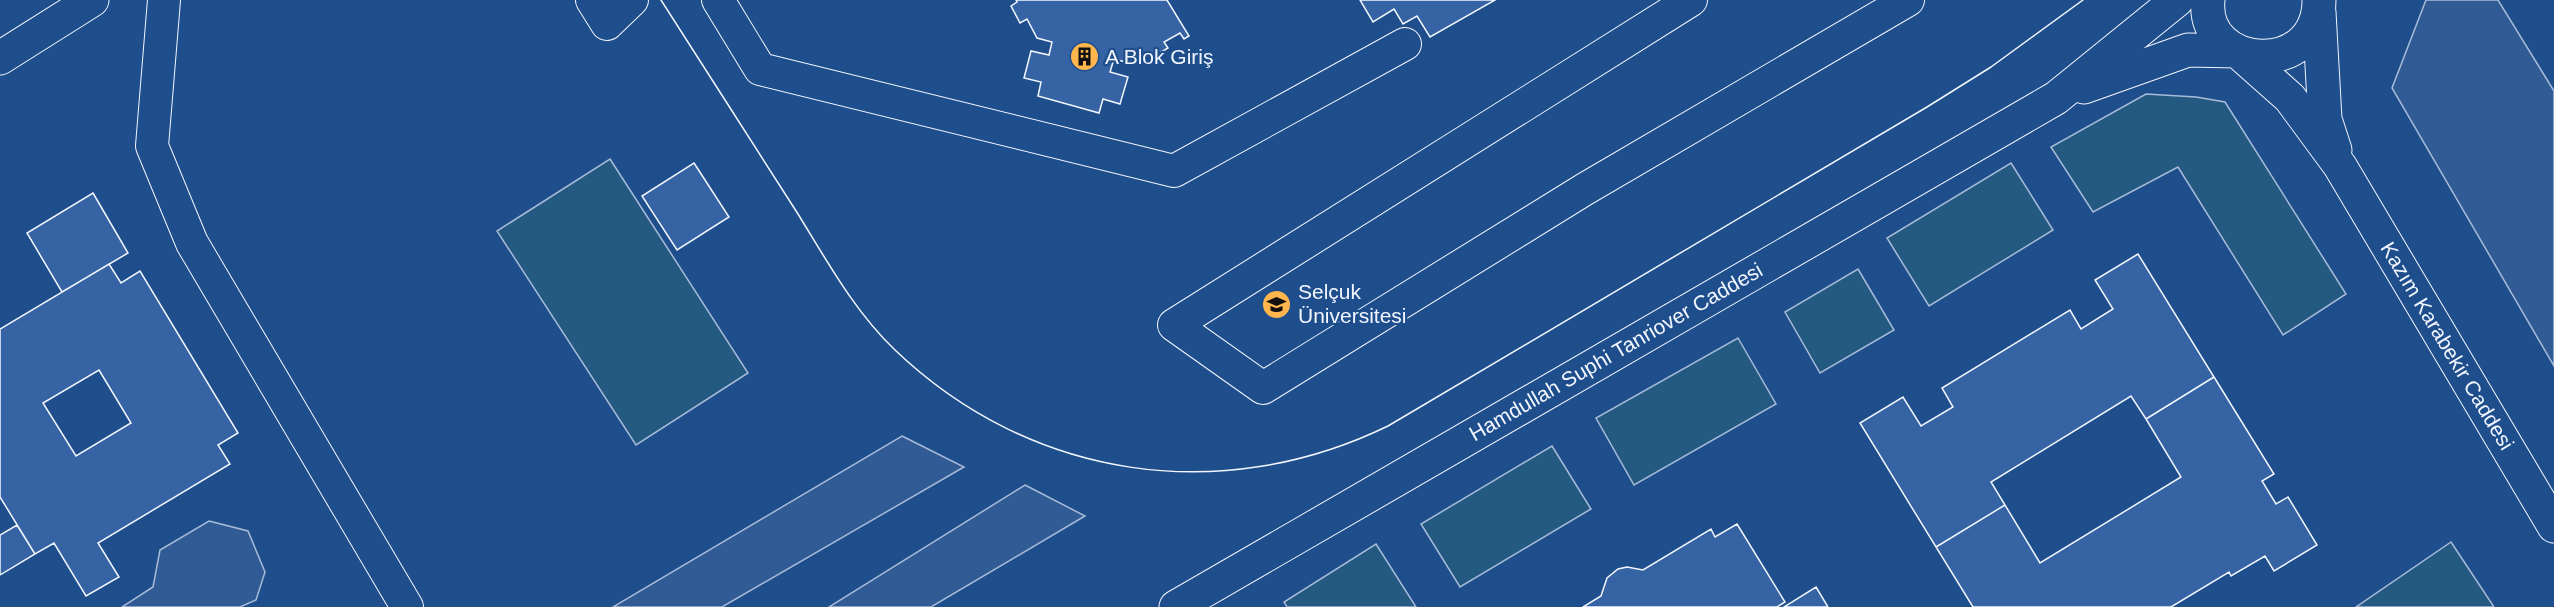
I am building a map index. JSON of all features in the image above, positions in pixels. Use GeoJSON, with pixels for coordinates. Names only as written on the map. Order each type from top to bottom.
{"type":"FeatureCollection","features":[{"type":"Feature","properties":{"kind":"street"},"geometry":{"type":"LineString","coordinates":[[0,58],[92,0]]}},
{"type":"Feature","properties":{"kind":"street"},"geometry":{"type":"LineString","coordinates":[[164,0],[152,146],[192,243],[407,607]]}},
{"type":"Feature","properties":{"kind":"street"},"geometry":{"type":"LineString","coordinates":[[592,0],[607,24],[632,0]]}},
{"type":"Feature","properties":{"kind":"street"},"geometry":{"type":"LineString","coordinates":[[718,0],[760,69],[1174,171],[1405,44]]}},
{"type":"Feature","properties":{"kind":"street"},"geometry":{"type":"LineString","coordinates":[[1691,0],[1174,325],[1263,388],[1585,189],[1908,0]]}},
{"type":"Feature","properties":{"kind":"street"},"geometry":{"type":"LineString","coordinates":[[2056,98],[2177,0]]}},
{"type":"Feature","properties":{"kind":"street"},"geometry":{"type":"LineString","coordinates":[[2208,0],[2212,25],[2222,40],[2290,98],[2340,166]]}},
{"type":"Feature","properties":{"kind":"street"},"geometry":{"type":"LineString","coordinates":[[2056,98],[2188,50],[2236,51],[2253,57],[2271,58],[2288,52],[2303,42],[2314,28],[2321,4]]}},
{"type":"Feature","properties":{"kind":"street"},"geometry":{"type":"LineString","coordinates":[[2321,4],[2325,119],[2340,166]]}},
{"type":"Feature","properties":{"kind":"street","name":"Hamdullah Suphi Tanriover Caddesi"},"geometry":{"type":"LineString","coordinates":[[1176,607],[2056,98]]}},
{"type":"Feature","properties":{"kind":"street","name":"Kazım Karabekir Caddesi"},"geometry":{"type":"LineString","coordinates":[[2340,166],[2554,526]]}},
{"type":"Feature","properties":{"kind":"shaded area"},"geometry":{"type":"Polygon","coordinates":[[[2426,0],[2498,0],[2554,91],[2554,366],[2392,88],[2426,0]]]}},
{"type":"Feature","properties":{"kind":"shaded area"},"geometry":{"type":"Polygon","coordinates":[[[2146,94],[2196,97],[2225,102],[2346,294],[2283,335],[2178,167],[2093,212],[2051,147],[2146,94]]]}},
{"type":"Feature","properties":{"kind":"shaded area"},"geometry":{"type":"Polygon","coordinates":[[[610,159],[748,373],[636,445],[497,231],[610,159]]]}},
{"type":"Feature","properties":{"kind":"shaded area"},"geometry":{"type":"Polygon","coordinates":[[[2011,163],[2053,230],[1929,306],[1887,238],[2011,163]]]}},
{"type":"Feature","properties":{"kind":"shaded area"},"geometry":{"type":"Polygon","coordinates":[[[1858,269],[1894,330],[1820,373],[1785,312],[1858,269]]]}},
{"type":"Feature","properties":{"kind":"shaded area"},"geometry":{"type":"Polygon","coordinates":[[[1738,338],[1776,404],[1634,485],[1596,418],[1738,338]]]}},
{"type":"Feature","properties":{"kind":"shaded area"},"geometry":{"type":"Polygon","coordinates":[[[902,436],[964,467],[722,607],[613,607],[902,436]]]}},
{"type":"Feature","properties":{"kind":"shaded area"},"geometry":{"type":"Polygon","coordinates":[[[1552,446],[1591,509],[1460,587],[1421,524],[1552,446]]]}},
{"type":"Feature","properties":{"kind":"shaded area"},"geometry":{"type":"Polygon","coordinates":[[[1025,485],[1085,516],[931,607],[829,607],[1025,485]]]}},
{"type":"Feature","properties":{"kind":"shaded area"},"geometry":{"type":"Polygon","coordinates":[[[209,521],[248,531],[265,572],[256,600],[240,607],[122,607],[153,587],[160,550],[209,521]]]}},
{"type":"Feature","properties":{"kind":"shaded area"},"geometry":{"type":"Polygon","coordinates":[[[2451,542],[2494,607],[2356,607],[2451,542]]]}},
{"type":"Feature","properties":{"kind":"shaded area"},"geometry":{"type":"Polygon","coordinates":[[[1376,544],[1416,607],[1287,607],[1284,602],[1376,544]]]}},
{"type":"Feature","properties":{"kind":"building","name":"A Blok Giriş"},"geometry":{"type":"Polygon","coordinates":[[[1016,0],[1167,0],[1189,36],[1184,39],[1180,33],[1164,42],[1168,48],[1151,58],[1147,52],[1129,63],[1114,59],[1110,72],[1128,77],[1120,104],[1103,99],[1099,113],[1038,96],[1041,82],[1024,78],[1031,51],[1049,55],[1052,42],[1037,38],[1027,19],[1020,23],[1011,6],[1017,2],[1016,0]]]}},
{"type":"Feature","properties":{"kind":"building"},"geometry":{"type":"Polygon","coordinates":[[[1360,0],[1495,0],[1430,37],[1417,16],[1403,24],[1394,9],[1373,22],[1360,0]]]}},
{"type":"Feature","properties":{"kind":"building"},"geometry":{"type":"Polygon","coordinates":[[[694,163],[729,217],[677,250],[642,196],[694,163]]]}},
{"type":"Feature","properties":{"kind":"building"},"geometry":{"type":"Polygon","coordinates":[[[93,193],[128,253],[62,292],[27,233],[93,193]]]}},
{"type":"Feature","properties":{"kind":"building"},"geometry":{"type":"Polygon","coordinates":[[[2138,254],[2214,377],[2146,419],[2131,396],[1991,482],[2005,505],[1936,547],[1860,423],[1903,397],[1921,426],[1953,407],[1942,388],[2070,310],[2081,329],[2113,309],[2095,280],[2138,254]]]}},
{"type":"Feature","properties":{"kind":"building"},"geometry":{"type":"Polygon","coordinates":[[[109,264],[121,283],[140,271],[238,433],[218,445],[230,464],[98,543],[119,577],[86,596],[54,543],[35,554],[0,497],[0,329],[109,264]],[[99,370],[43,403],[76,456],[131,423],[99,370]]]}},
{"type":"Feature","properties":{"kind":"building"},"geometry":{"type":"Polygon","coordinates":[[[2214,377],[2274,474],[2262,481],[2276,504],[2288,497],[2317,545],[2274,571],[2265,556],[2231,576],[2229,572],[2171,607],[1973,607],[1936,547],[2005,505],[2040,563],[2181,477],[2146,419],[2214,377]]]}},
{"type":"Feature","properties":{"kind":"building"},"geometry":{"type":"Polygon","coordinates":[[[1737,524],[1785,602],[1777,607],[1583,607],[1601,596],[1607,578],[1618,569],[1627,567],[1643,570],[1711,529],[1715,537],[1737,524]]]}},
{"type":"Feature","properties":{"kind":"building"},"geometry":{"type":"Polygon","coordinates":[[[17,525],[35,554],[0,575],[0,535],[17,525]]]}},
{"type":"Feature","properties":{"kind":"building"},"geometry":{"type":"Polygon","coordinates":[[[1816,587],[1828,607],[1784,607],[1816,587]]]}},
{"type":"Feature","properties":{"kind":"tram line"},"geometry":{"type":"LineString","coordinates":[[661,0],[854,303],[895,350],[948,394],[1006,428],[1067,453],[1130,467],[1194,472],[1260,467],[1324,451],[1388,426],[1927,107],[1991,67],[2083,0]]}},
{"type":"Feature","properties":{"kind":"place","name":"A Blok Giriş"},"geometry":{"type":"Point","coordinates":[1084,57]}},
{"type":"Feature","properties":{"kind":"place","name":"Selçuk Üniversitesi"},"geometry":{"type":"Point","coordinates":[1277,304]}}]}
